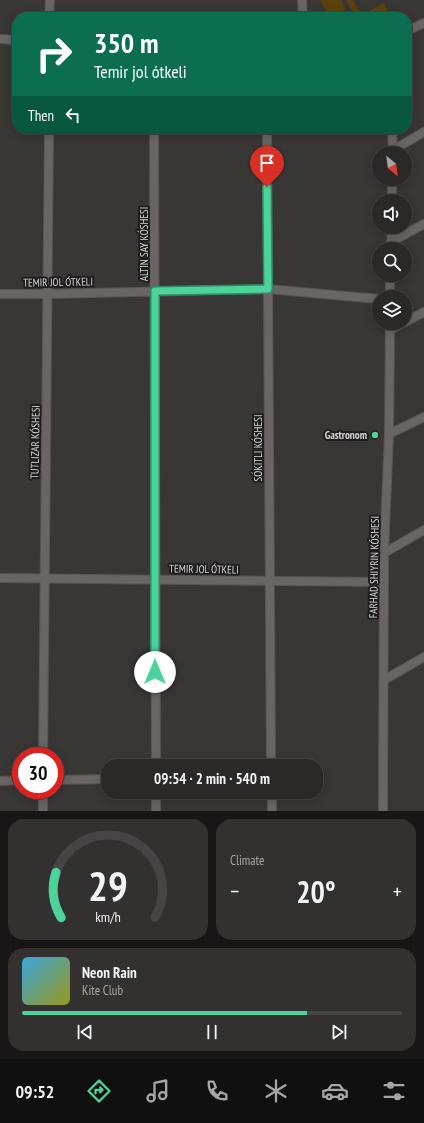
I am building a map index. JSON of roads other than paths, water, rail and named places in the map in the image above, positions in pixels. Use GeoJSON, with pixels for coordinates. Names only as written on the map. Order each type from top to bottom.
{"type":"FeatureCollection","features":[{"type":"Feature","properties":{"kind":"street"},"geometry":{"type":"LineString","coordinates":[[49,12],[50,0]]}},
{"type":"Feature","properties":{"kind":"street"},"geometry":{"type":"LineString","coordinates":[[302,0],[303,12]]}},
{"type":"Feature","properties":{"kind":"street"},"geometry":{"type":"LineString","coordinates":[[412,29],[424,23]]}},
{"type":"Feature","properties":{"kind":"street"},"geometry":{"type":"LineString","coordinates":[[0,39],[12,40]]}},
{"type":"Feature","properties":{"kind":"street"},"geometry":{"type":"LineString","coordinates":[[401,146],[424,132]]}},
{"type":"Feature","properties":{"kind":"street"},"geometry":{"type":"LineString","coordinates":[[43,747],[49,134]]}},
{"type":"Feature","properties":{"kind":"street"},"geometry":{"type":"LineString","coordinates":[[154,134],[156,759]]}},
{"type":"Feature","properties":{"kind":"street","name":"SÓKITLI KÓSHESI"},"geometry":{"type":"LineString","coordinates":[[267,134],[272,759]]}},
{"type":"Feature","properties":{"kind":"street"},"geometry":{"type":"LineString","coordinates":[[392,134],[393,146]]}},
{"type":"Feature","properties":{"kind":"street"},"geometry":{"type":"LineString","coordinates":[[397,242],[424,224]]}},
{"type":"Feature","properties":{"kind":"street","name":"TEMIR JOL ÓTKELI"},"geometry":{"type":"LineString","coordinates":[[0,294],[268,289],[372,298]]}},
{"type":"Feature","properties":{"kind":"street"},"geometry":{"type":"LineString","coordinates":[[412,318],[424,312]]}},
{"type":"Feature","properties":{"kind":"street","name":"FARHAD SHIYRIN KÓSHESI"},"geometry":{"type":"LineString","coordinates":[[383,811],[384,552],[389,434],[390,330]]}},
{"type":"Feature","properties":{"kind":"street"},"geometry":{"type":"LineString","coordinates":[[389,434],[424,417]]}},
{"type":"Feature","properties":{"kind":"street"},"geometry":{"type":"LineString","coordinates":[[384,552],[424,530]]}},
{"type":"Feature","properties":{"kind":"street","name":"TEMIR JOL ÓTKELI"},"geometry":{"type":"LineString","coordinates":[[0,578],[384,582]]}},
{"type":"Feature","properties":{"kind":"street"},"geometry":{"type":"LineString","coordinates":[[384,680],[424,657]]}},
{"type":"Feature","properties":{"kind":"street"},"geometry":{"type":"LineString","coordinates":[[64,780],[101,779]]}},
{"type":"Feature","properties":{"kind":"street"},"geometry":{"type":"LineString","coordinates":[[0,781],[12,780]]}},
{"type":"Feature","properties":{"kind":"street"},"geometry":{"type":"LineString","coordinates":[[43,799],[43,811]]}},
{"type":"Feature","properties":{"kind":"street"},"geometry":{"type":"LineString","coordinates":[[156,799],[156,811]]}},
{"type":"Feature","properties":{"kind":"street"},"geometry":{"type":"LineString","coordinates":[[272,799],[272,811]]}},
{"type":"Feature","properties":{"kind":"place","name":"Gastronom"},"geometry":{"type":"Point","coordinates":[375,435]}}]}
